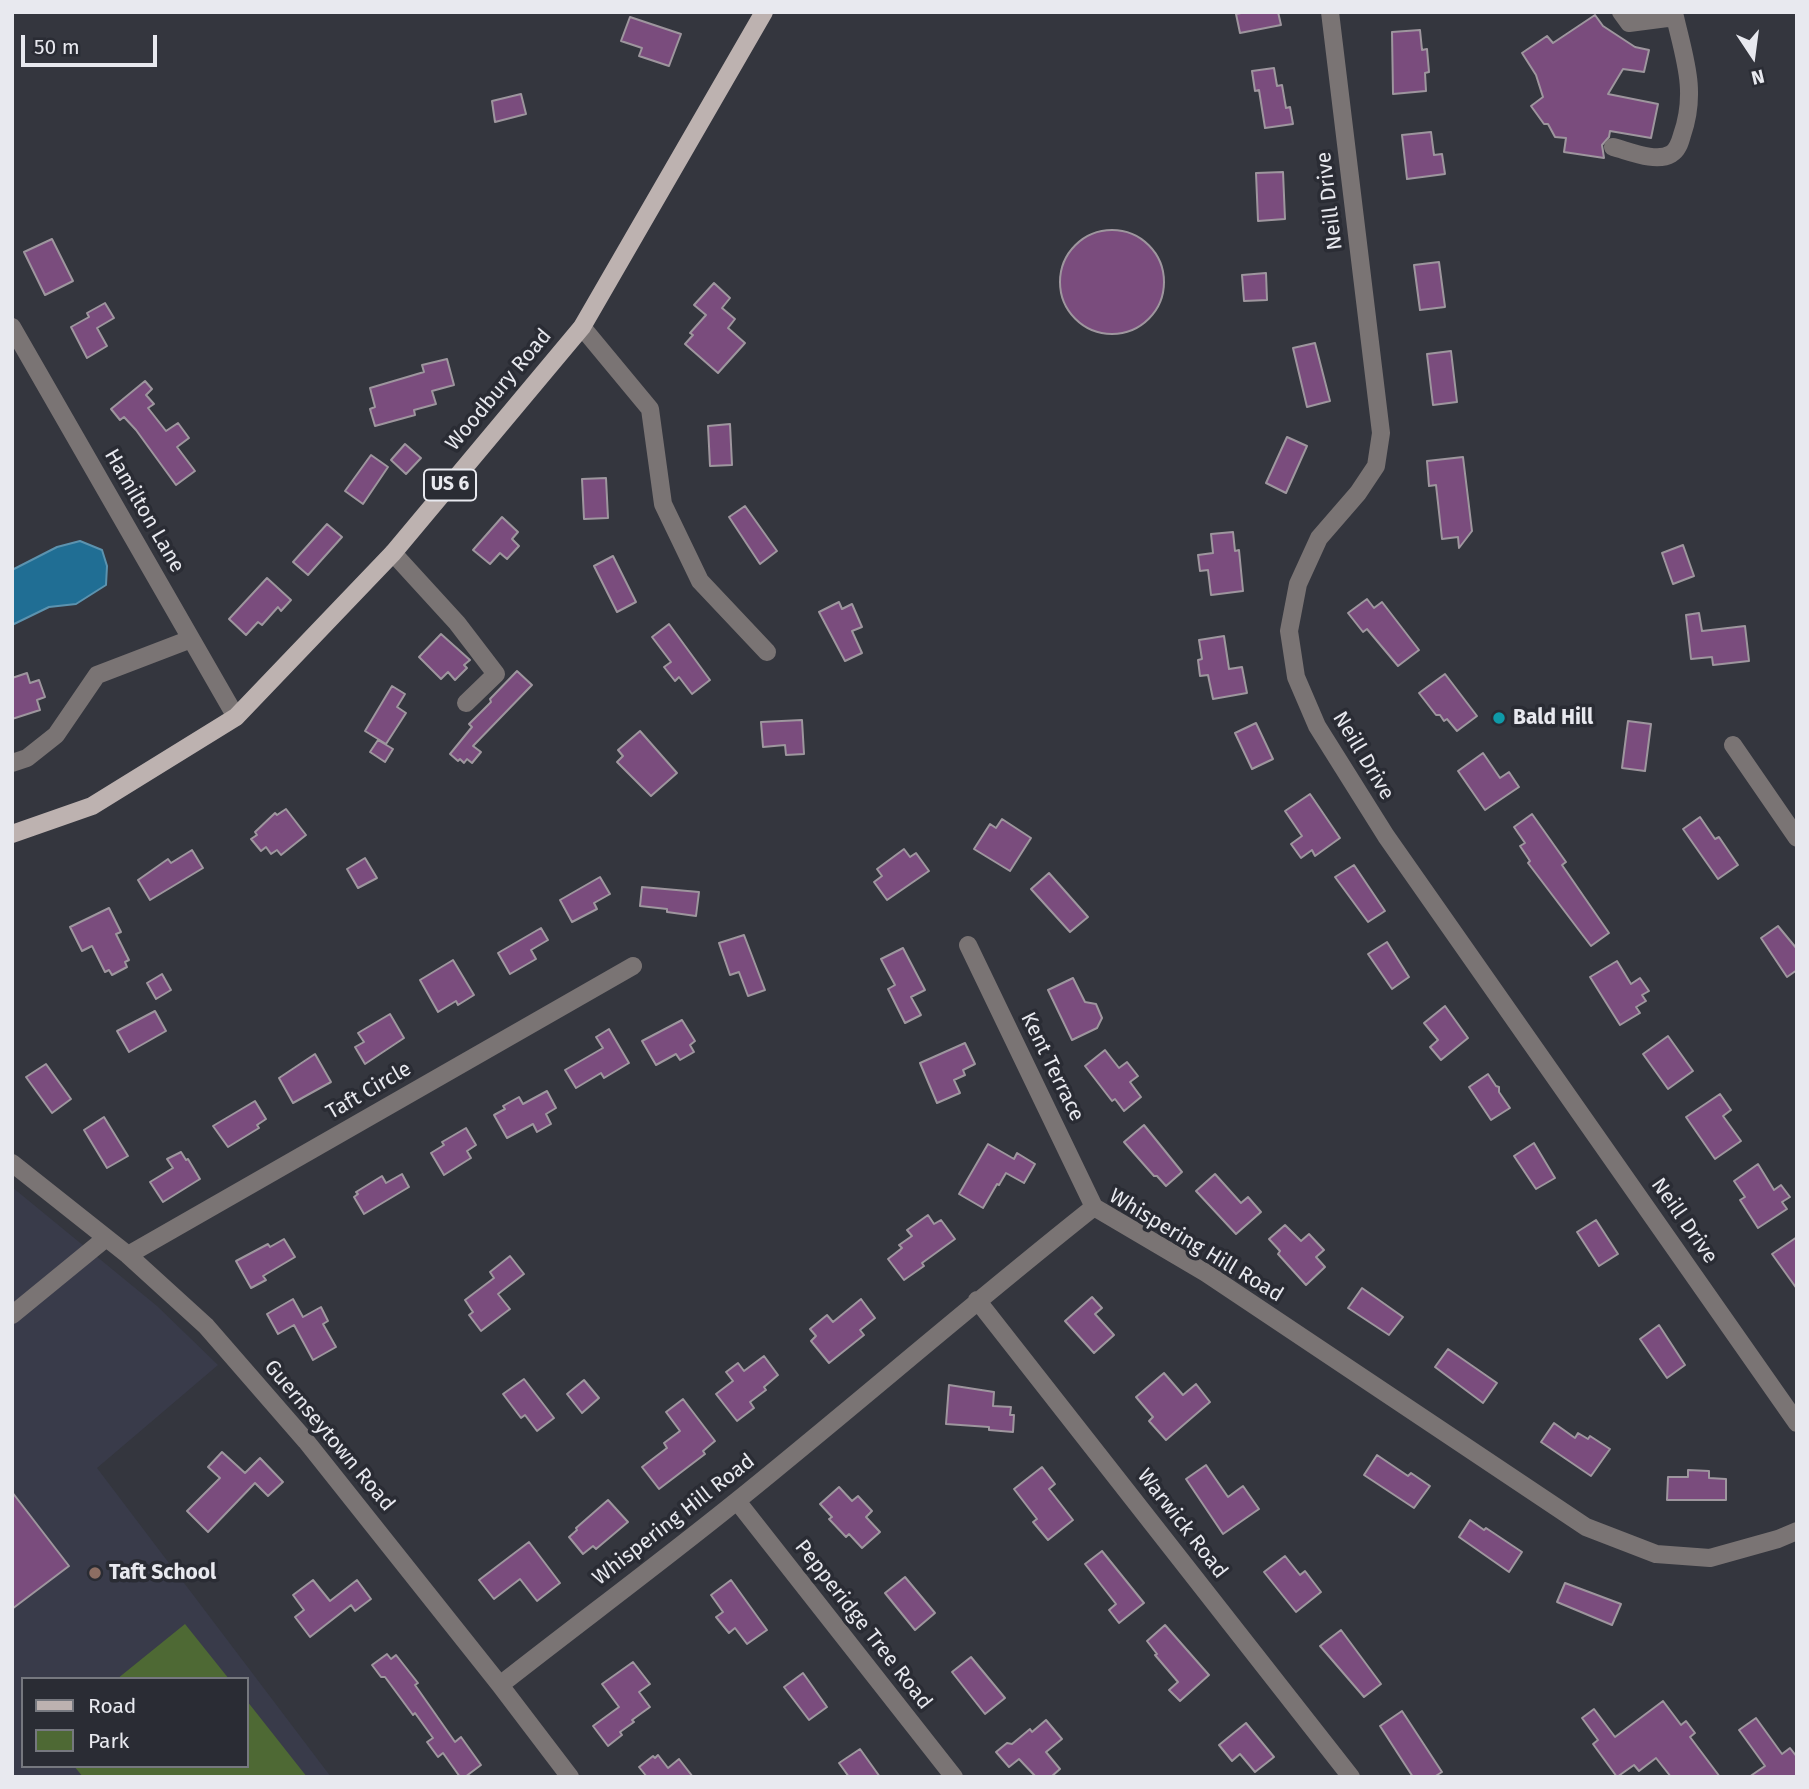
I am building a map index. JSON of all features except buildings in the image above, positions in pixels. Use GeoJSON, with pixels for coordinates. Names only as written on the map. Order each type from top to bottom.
{"type":"FeatureCollection","features":[{"type":"Feature","properties":{"kind":"main road","name":"Woodbury Road"},"geometry":{"type":"LineString","coordinates":[[12,834],[92,806],[236,717],[393,553],[582,327],[764,12]]}},
{"type":"Feature","properties":{"kind":"street","name":"Neill Drive"},"geometry":{"type":"LineString","coordinates":[[1330,12],[1381,433],[1376,466],[1358,493],[1319,538],[1298,584],[1289,631],[1296,677],[1317,726],[1386,836],[1797,1423]]}},
{"type":"Feature","properties":{"kind":"street"},"geometry":{"type":"LineString","coordinates":[[1612,147],[1650,156],[1670,155],[1678,149],[1688,117],[1691,88],[1674,15],[1629,23],[1621,12]]}},
{"type":"Feature","properties":{"kind":"street","name":"Hamilton Lane"},"geometry":{"type":"LineString","coordinates":[[12,327],[236,717]]}},
{"type":"Feature","properties":{"kind":"street"},"geometry":{"type":"LineString","coordinates":[[582,327],[650,409],[663,504],[700,581],[767,652]]}},
{"type":"Feature","properties":{"kind":"street"},"geometry":{"type":"LineString","coordinates":[[393,553],[457,623],[496,674],[466,703]]}},
{"type":"Feature","properties":{"kind":"street"},"geometry":{"type":"LineString","coordinates":[[12,763],[27,758],[56,735],[97,676],[191,639]]}},
{"type":"Feature","properties":{"kind":"street"},"geometry":{"type":"LineString","coordinates":[[1733,745],[1797,838]]}},
{"type":"Feature","properties":{"kind":"street","name":"Kent Terrace"},"geometry":{"type":"LineString","coordinates":[[968,945],[1094,1207]]}},
{"type":"Feature","properties":{"kind":"street","name":"Taft Circle"},"geometry":{"type":"LineString","coordinates":[[128,1255],[633,966]]}},
{"type":"Feature","properties":{"kind":"street","name":"Guernseytown Road"},"geometry":{"type":"LineString","coordinates":[[12,1163],[128,1255],[206,1326],[306,1441],[570,1777]]}},
{"type":"Feature","properties":{"kind":"street","name":"Whispering Hill Road"},"geometry":{"type":"LineString","coordinates":[[500,1685],[737,1501],[977,1300],[1094,1207],[1206,1273],[1586,1527],[1656,1554],[1710,1558],[1797,1531]]}},
{"type":"Feature","properties":{"kind":"street"},"geometry":{"type":"LineString","coordinates":[[12,1315],[106,1238]]}},
{"type":"Feature","properties":{"kind":"street","name":"Warwick Road"},"geometry":{"type":"LineString","coordinates":[[977,1300],[1351,1777]]}},
{"type":"Feature","properties":{"kind":"street","name":"Pepperidge Tree Road"},"geometry":{"type":"LineString","coordinates":[[737,1501],[954,1777]]}},
{"type":"Feature","properties":{"kind":"shaded area","name":"Taft School"},"geometry":{"type":"Polygon","coordinates":[[[12,1187],[157,1306],[218,1365],[97,1468],[331,1777],[12,1777],[12,1187]]]}},
{"type":"Feature","properties":{"kind":"green space"},"geometry":{"type":"Polygon","coordinates":[[[185,1624],[227,1677],[119,1677],[185,1624]]]}},
{"type":"Feature","properties":{"kind":"green space"},"geometry":{"type":"Polygon","coordinates":[[[248,1702],[307,1777],[83,1777],[76,1768],[248,1768],[248,1702]]]}},
{"type":"Feature","properties":{"kind":"water"},"geometry":{"type":"Polygon","coordinates":[[[80,541],[102,550],[107,566],[106,585],[76,604],[49,607],[12,625],[12,570],[57,547],[80,541]]]}},
{"type":"Feature","properties":{"kind":"place","name":"Bald Hill"},"geometry":{"type":"Point","coordinates":[1499,718]}},
{"type":"Feature","properties":{"kind":"place","name":"Taft School"},"geometry":{"type":"Point","coordinates":[95,1573]}}]}
